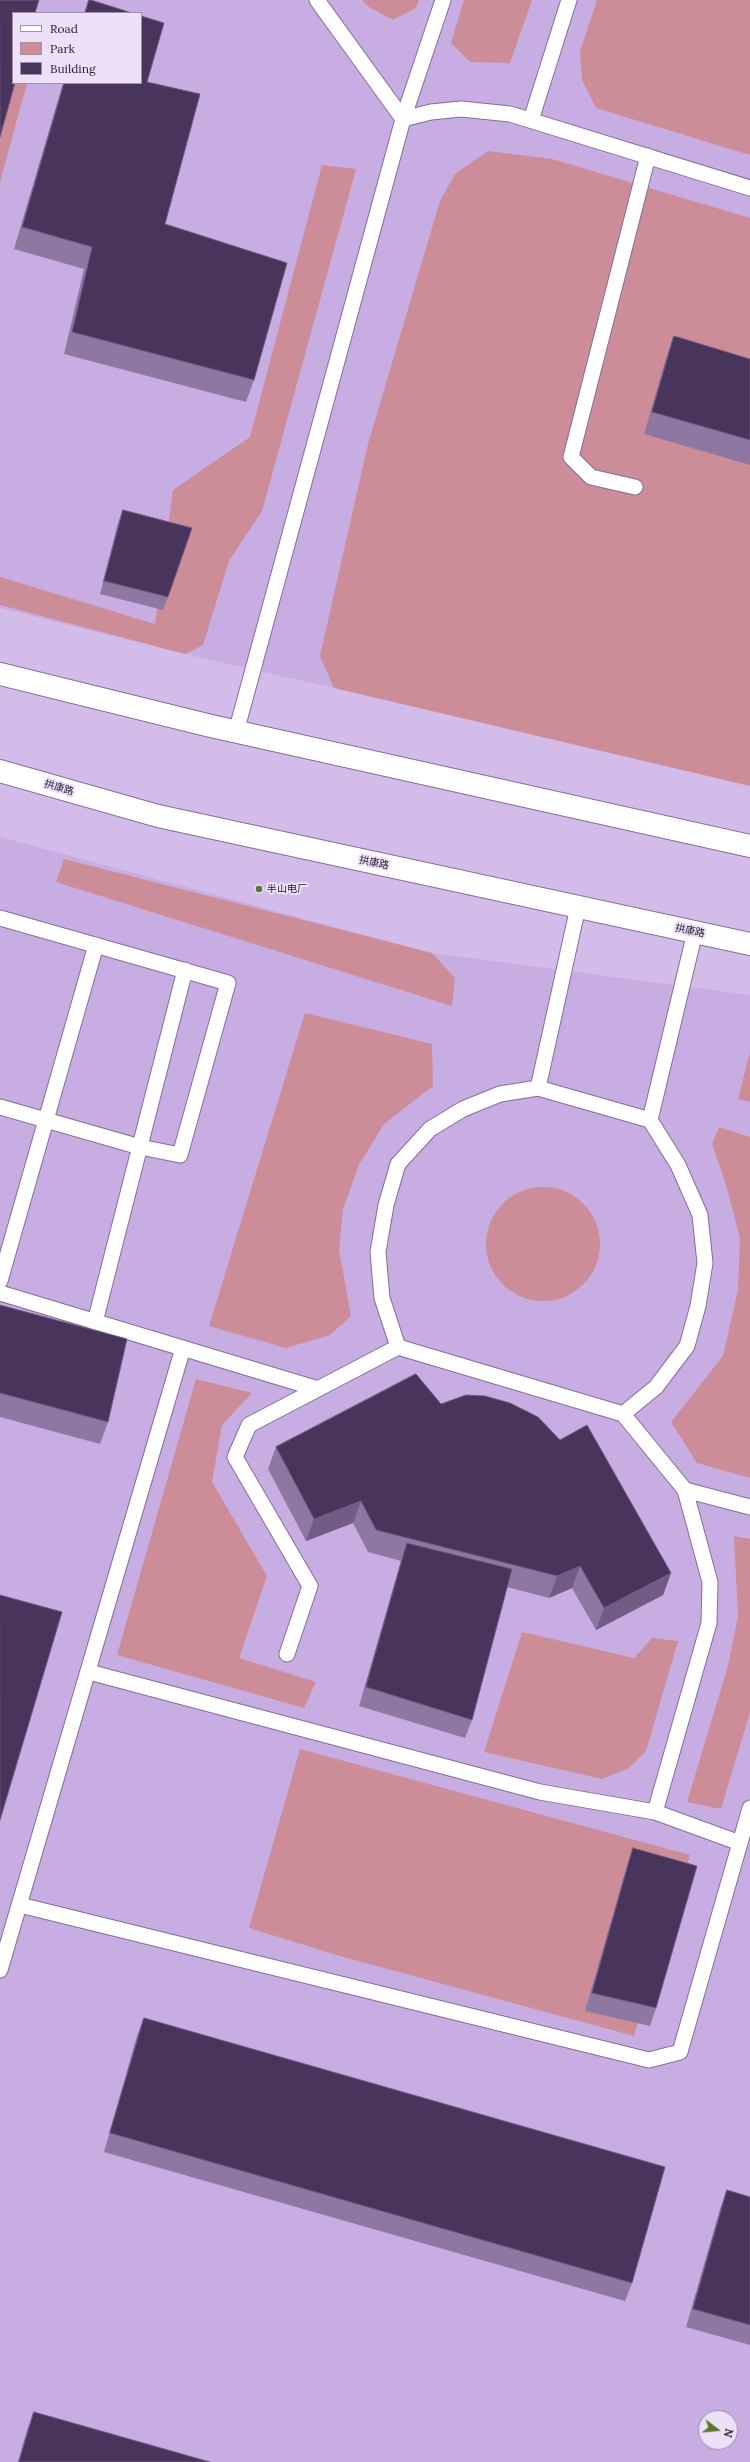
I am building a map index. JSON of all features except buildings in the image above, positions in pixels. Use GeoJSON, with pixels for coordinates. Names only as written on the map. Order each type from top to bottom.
{"type":"FeatureCollection","features":[{"type":"Feature","properties":{"kind":"main road"},"geometry":{"type":"LineString","coordinates":[[0,674],[236,732],[750,846]]}},
{"type":"Feature","properties":{"kind":"main road","name":"拱康路"},"geometry":{"type":"LineString","coordinates":[[0,771],[158,816],[750,944]]}},
{"type":"Feature","properties":{"kind":"lane"},"geometry":{"type":"LineString","coordinates":[[317,0],[403,119]]}},
{"type":"Feature","properties":{"kind":"lane"},"geometry":{"type":"LineString","coordinates":[[236,732],[403,119],[430,43],[443,0]]}},
{"type":"Feature","properties":{"kind":"lane"},"geometry":{"type":"LineString","coordinates":[[531,120],[569,0]]}},
{"type":"Feature","properties":{"kind":"lane"},"geometry":{"type":"LineString","coordinates":[[403,119],[431,112],[461,109],[510,114],[750,188]]}},
{"type":"Feature","properties":{"kind":"lane"},"geometry":{"type":"LineString","coordinates":[[635,487],[591,477],[571,457],[648,156]]}},
{"type":"Feature","properties":{"kind":"lane"},"geometry":{"type":"LineString","coordinates":[[538,1088],[578,907]]}},
{"type":"Feature","properties":{"kind":"lane"},"geometry":{"type":"LineString","coordinates":[[0,918],[228,983],[180,1155],[140,1147],[0,1107]]}},
{"type":"Feature","properties":{"kind":"lane"},"geometry":{"type":"LineString","coordinates":[[650,1120],[695,932]]}},
{"type":"Feature","properties":{"kind":"lane"},"geometry":{"type":"LineString","coordinates":[[0,1282],[96,945]]}},
{"type":"Feature","properties":{"kind":"lane"},"geometry":{"type":"LineString","coordinates":[[95,1322],[185,970]]}},
{"type":"Feature","properties":{"kind":"lane"},"geometry":{"type":"LineString","coordinates":[[398,1347],[382,1298],[378,1252],[386,1205],[398,1164],[430,1129],[463,1109],[500,1094],[538,1088],[650,1120],[678,1165],[700,1215],[705,1263],[698,1306],[687,1346],[656,1387],[623,1414]]}},
{"type":"Feature","properties":{"kind":"lane"},"geometry":{"type":"LineString","coordinates":[[0,1293],[318,1389]]}},
{"type":"Feature","properties":{"kind":"lane"},"geometry":{"type":"LineString","coordinates":[[287,1654],[310,1586],[235,1457],[249,1425],[398,1347],[623,1414],[685,1490],[710,1582],[709,1623],[655,1812]]}},
{"type":"Feature","properties":{"kind":"lane"},"geometry":{"type":"LineString","coordinates":[[0,1970],[89,1672],[183,1348]]}},
{"type":"Feature","properties":{"kind":"lane"},"geometry":{"type":"LineString","coordinates":[[685,1490],[750,1507]]}},
{"type":"Feature","properties":{"kind":"lane"},"geometry":{"type":"LineString","coordinates":[[89,1672],[540,1792],[655,1812],[740,1843]]}},
{"type":"Feature","properties":{"kind":"lane"},"geometry":{"type":"LineString","coordinates":[[20,1905],[649,2060],[680,2052],[750,1808]]}},
{"type":"Feature","properties":{"kind":"shaded area"},"geometry":{"type":"Polygon","coordinates":[[[24,0],[750,0],[750,783],[185,654],[0,608],[0,81],[12,84],[142,84],[142,12],[20,12],[24,0]]]}},
{"type":"Feature","properties":{"kind":"shaded area"},"geometry":{"type":"Polygon","coordinates":[[[0,837],[432,953],[750,995],[750,2462],[0,2462],[0,837]]]}},
{"type":"Feature","properties":{"kind":"green space"},"geometry":{"type":"Polygon","coordinates":[[[362,0],[419,0],[416,8],[393,20],[369,7],[362,0]]]}},
{"type":"Feature","properties":{"kind":"green space"},"geometry":{"type":"Polygon","coordinates":[[[464,0],[532,0],[510,63],[470,62],[451,43],[464,0]]]}},
{"type":"Feature","properties":{"kind":"green space"},"geometry":{"type":"Polygon","coordinates":[[[597,0],[750,0],[750,155],[596,108],[582,80],[580,51],[597,0]]]}},
{"type":"Feature","properties":{"kind":"green space"},"geometry":{"type":"Polygon","coordinates":[[[0,81],[12,82],[12,84],[27,84],[0,182],[0,81]]]}},
{"type":"Feature","properties":{"kind":"green space"},"geometry":{"type":"Polygon","coordinates":[[[488,151],[552,159],[750,218],[750,786],[334,688],[320,656],[368,444],[440,201],[455,174],[488,151]]]}},
{"type":"Feature","properties":{"kind":"green space"},"geometry":{"type":"Polygon","coordinates":[[[322,165],[356,169],[262,511],[229,561],[203,645],[185,654],[0,605],[0,577],[155,624],[173,490],[250,437],[322,165]]]}},
{"type":"Feature","properties":{"kind":"green space"},"geometry":{"type":"Polygon","coordinates":[[[64,859],[432,953],[455,978],[452,1006],[56,882],[64,859]]]}},
{"type":"Feature","properties":{"kind":"green space"},"geometry":{"type":"Polygon","coordinates":[[[305,1013],[432,1044],[433,1086],[384,1124],[359,1165],[343,1209],[339,1250],[351,1316],[330,1335],[286,1348],[209,1326],[305,1013]]]}},
{"type":"Feature","properties":{"kind":"green space"},"geometry":{"type":"Polygon","coordinates":[[[750,1052],[750,1102],[738,1099],[750,1052]]]}},
{"type":"Feature","properties":{"kind":"green space"},"geometry":{"type":"Polygon","coordinates":[[[719,1127],[750,1137],[750,1478],[697,1463],[671,1422],[723,1356],[738,1290],[740,1238],[725,1181],[712,1144],[719,1127]]]}},
{"type":"Feature","properties":{"kind":"green space"},"geometry":{"type":"Polygon","coordinates":[[[543,1187],[565,1191],[575,1196],[591,1212],[596,1222],[600,1244],[596,1266],[591,1276],[575,1292],[565,1297],[543,1301],[521,1297],[511,1292],[495,1276],[490,1266],[486,1244],[490,1222],[495,1212],[511,1196],[521,1191],[543,1187]]]}},
{"type":"Feature","properties":{"kind":"green space"},"geometry":{"type":"Polygon","coordinates":[[[196,1379],[252,1393],[222,1425],[212,1482],[267,1576],[239,1658],[316,1682],[304,1708],[117,1655],[196,1379]]]}},
{"type":"Feature","properties":{"kind":"green space"},"geometry":{"type":"Polygon","coordinates":[[[734,1536],[750,1539],[750,1712],[721,1809],[687,1802],[728,1666],[738,1616],[734,1536]]]}},
{"type":"Feature","properties":{"kind":"green space"},"geometry":{"type":"Polygon","coordinates":[[[522,1632],[634,1658],[652,1638],[678,1641],[646,1751],[629,1768],[602,1779],[484,1752],[522,1632]]]}},
{"type":"Feature","properties":{"kind":"green space"},"geometry":{"type":"Polygon","coordinates":[[[300,1749],[690,1855],[634,2036],[340,1956],[249,1928],[300,1749]]]}},
{"type":"Feature","properties":{"kind":"place","name":"半山电厂"},"geometry":{"type":"Point","coordinates":[259,889]}}]}
